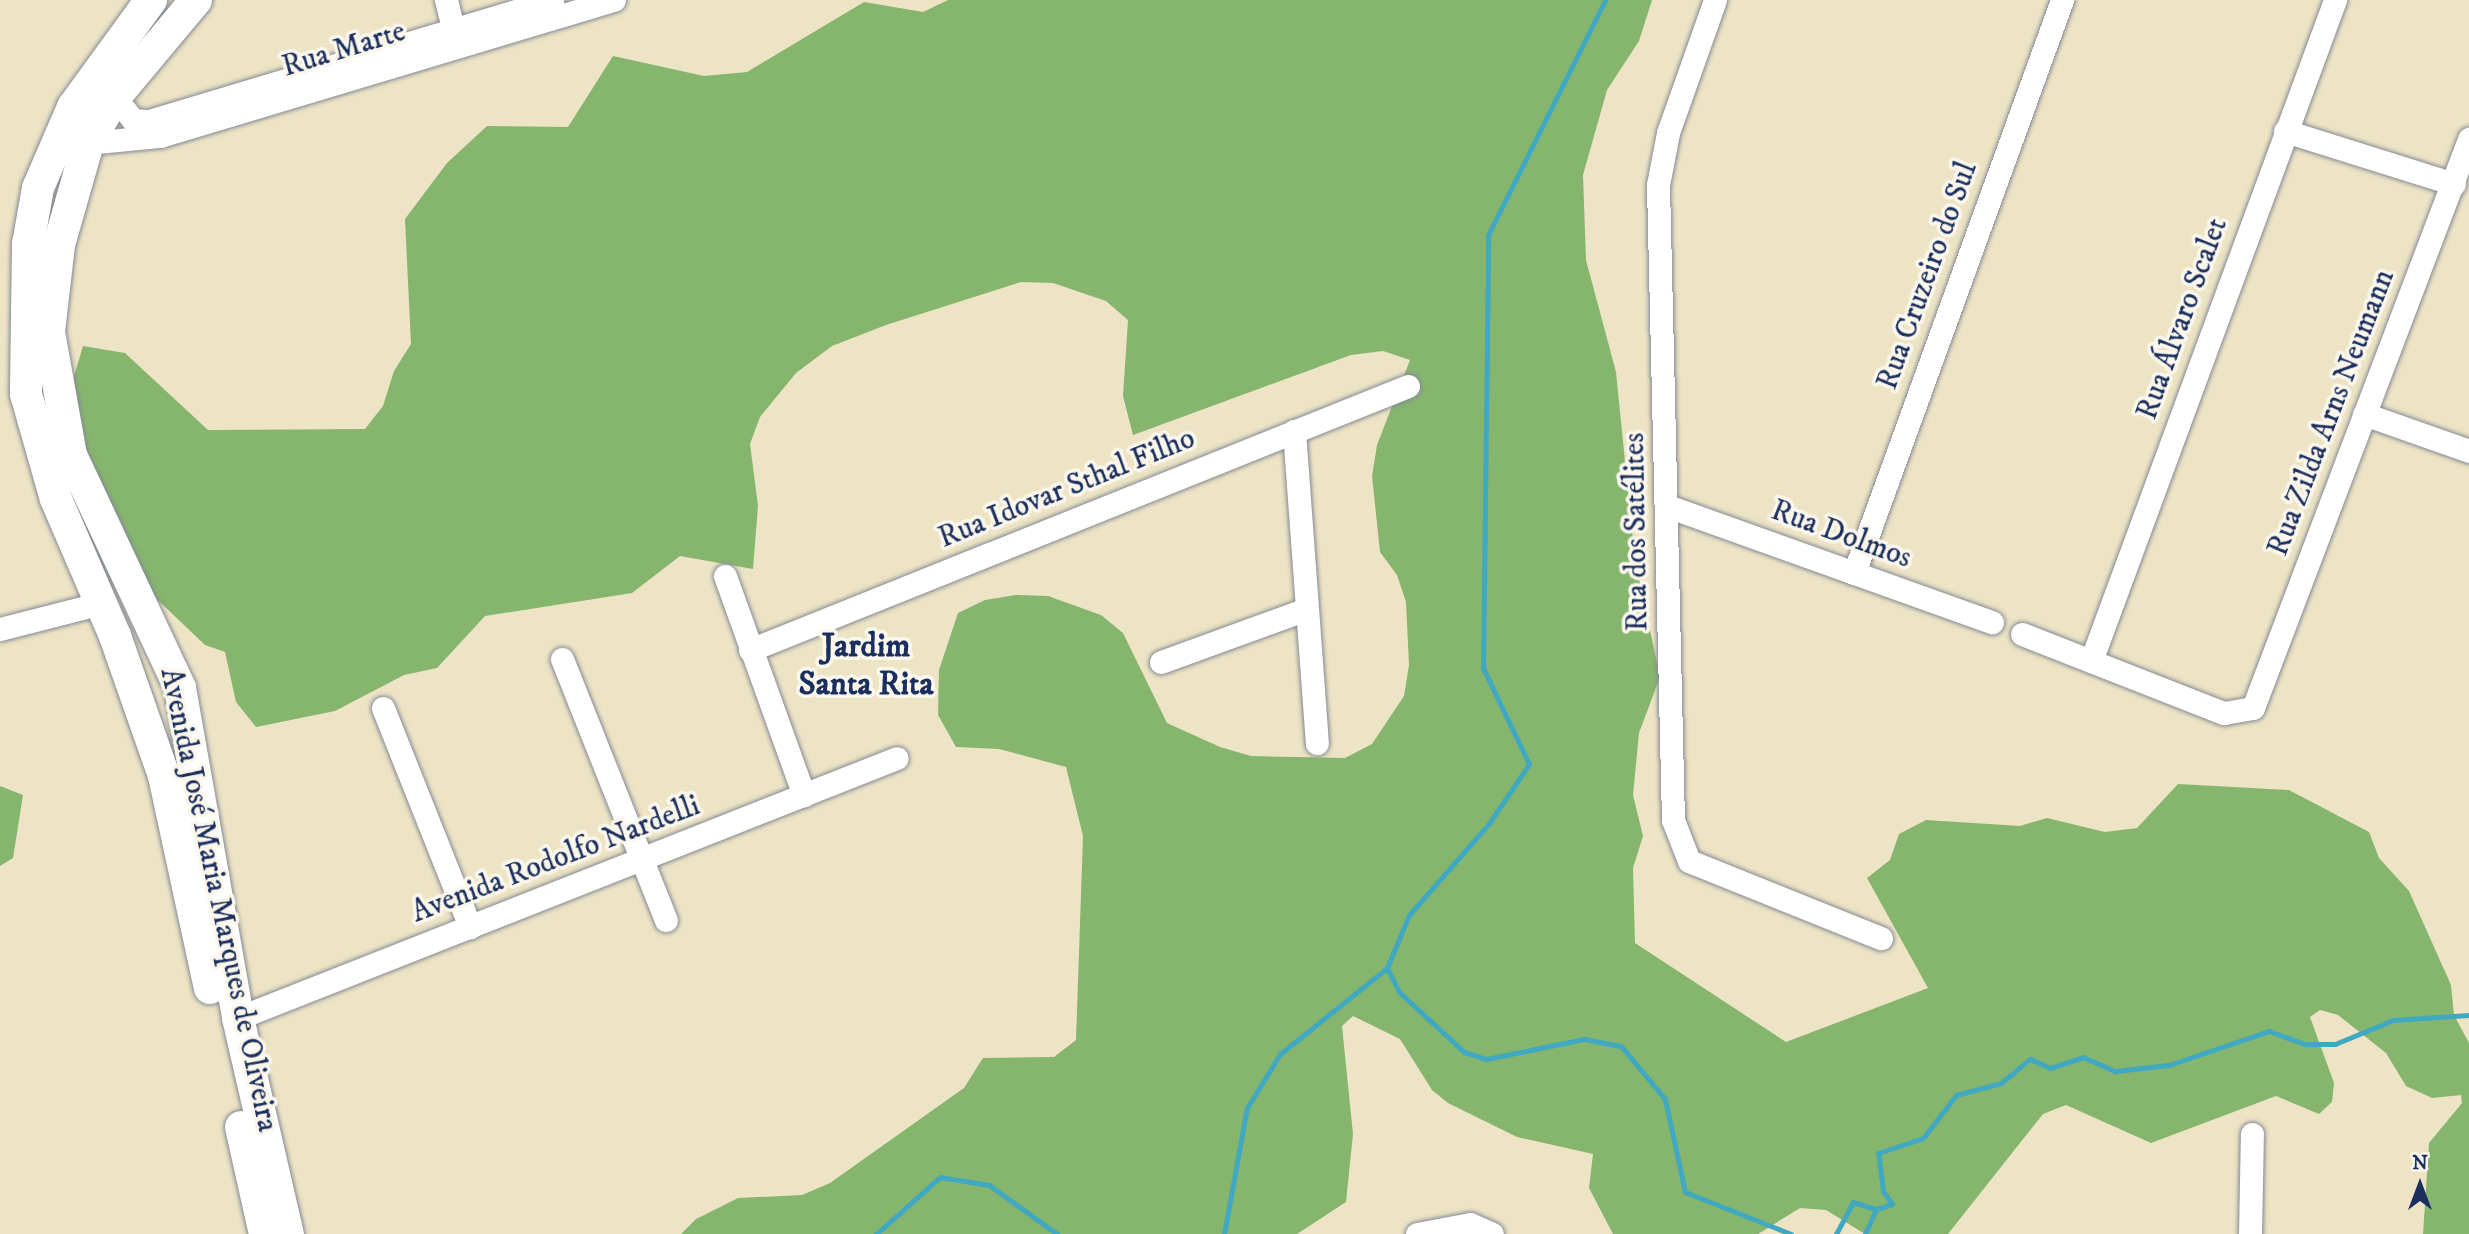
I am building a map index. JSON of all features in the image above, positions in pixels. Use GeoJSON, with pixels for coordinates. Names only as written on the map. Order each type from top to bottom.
{"type":"FeatureCollection","features":[{"type":"Feature","properties":{"kind":"main road"},"geometry":{"type":"LineString","coordinates":[[123,88],[180,0]]}},
{"type":"Feature","properties":{"kind":"main road","name":"Avenida José Maria Marques de Oliveira"},"geometry":{"type":"LineString","coordinates":[[196,0],[123,88],[88,143],[59,245],[49,332],[71,456],[160,638],[183,715],[237,1018],[288,1234]]}},
{"type":"Feature","properties":{"kind":"main road","name":"Avenida José Maria Marques de Oliveira"},"geometry":{"type":"LineString","coordinates":[[145,5],[53,144],[30,229],[23,327],[26,394],[55,499],[115,636],[164,776],[265,1234]]}},
{"type":"Feature","properties":{"kind":"main road"},"geometry":{"type":"LineString","coordinates":[[30,229],[37,250],[49,253],[59,245]]}},
{"type":"Feature","properties":{"kind":"main road"},"geometry":{"type":"LineString","coordinates":[[101,603],[125,599],[141,625],[160,638]]}},
{"type":"Feature","properties":{"kind":"main road"},"geometry":{"type":"LineString","coordinates":[[115,636],[141,666],[155,715],[183,715]]}},
{"type":"Feature","properties":{"kind":"street"},"geometry":{"type":"LineString","coordinates":[[446,0],[456,39]]}},
{"type":"Feature","properties":{"kind":"street","name":"Rua Marte"},"geometry":{"type":"LineString","coordinates":[[88,143],[160,136],[456,39],[552,0]]}},
{"type":"Feature","properties":{"kind":"street","name":"Rua Marte"},"geometry":{"type":"LineString","coordinates":[[123,88],[133,120],[149,121],[614,0]]}},
{"type":"Feature","properties":{"kind":"street","name":"Rua dos Satélites"},"geometry":{"type":"LineString","coordinates":[[1715,0],[1668,133],[1658,185],[1670,507],[1678,845],[1689,861],[1712,873],[1881,938]]}},
{"type":"Feature","properties":{"kind":"street","name":"Rua Cruzeiro do Sul"},"geometry":{"type":"LineString","coordinates":[[1854,573],[2062,0]]}},
{"type":"Feature","properties":{"kind":"street","name":"Rua Álvaro Scalet"},"geometry":{"type":"LineString","coordinates":[[2091,661],[2335,0]]}},
{"type":"Feature","properties":{"kind":"street"},"geometry":{"type":"LineString","coordinates":[[2285,131],[2454,184]]}},
{"type":"Feature","properties":{"kind":"street","name":"Rua Zilda Arns Neumann"},"geometry":{"type":"LineString","coordinates":[[2091,661],[2224,713],[2253,708],[2469,139]]}},
{"type":"Feature","properties":{"kind":"street","name":"Rua Idovar Sthal Filho"},"geometry":{"type":"LineString","coordinates":[[750,650],[1408,386]]}},
{"type":"Feature","properties":{"kind":"street"},"geometry":{"type":"LineString","coordinates":[[2364,414],[2469,451]]}},
{"type":"Feature","properties":{"kind":"street"},"geometry":{"type":"LineString","coordinates":[[1294,431],[1304,610],[1317,743]]}},
{"type":"Feature","properties":{"kind":"street","name":"Rua Dolmos"},"geometry":{"type":"LineString","coordinates":[[1670,507],[1992,622]]}},
{"type":"Feature","properties":{"kind":"street"},"geometry":{"type":"LineString","coordinates":[[725,576],[804,794]]}},
{"type":"Feature","properties":{"kind":"street"},"geometry":{"type":"LineString","coordinates":[[0,629],[101,603]]}},
{"type":"Feature","properties":{"kind":"street"},"geometry":{"type":"LineString","coordinates":[[1161,662],[1304,610]]}},
{"type":"Feature","properties":{"kind":"street"},"geometry":{"type":"LineString","coordinates":[[2022,634],[2091,661]]}},
{"type":"Feature","properties":{"kind":"street"},"geometry":{"type":"LineString","coordinates":[[562,659],[666,920]]}},
{"type":"Feature","properties":{"kind":"street"},"geometry":{"type":"LineString","coordinates":[[383,708],[470,927]]}},
{"type":"Feature","properties":{"kind":"street","name":"Avenida Rodolfo Nardelli"},"geometry":{"type":"LineString","coordinates":[[237,1018],[644,862],[897,758]]}},
{"type":"Feature","properties":{"kind":"street"},"geometry":{"type":"LineString","coordinates":[[2250,1234],[2252,1134]]}},
{"type":"Feature","properties":{"kind":"street"},"geometry":{"type":"LineString","coordinates":[[1418,1234],[1471,1223],[1492,1234]]}},
{"type":"Feature","properties":{"kind":"green space"},"geometry":{"type":"Polygon","coordinates":[[[948,0],[1652,0],[1639,41],[1607,90],[1583,175],[1586,260],[1616,372],[1635,560],[1660,677],[1639,733],[1633,795],[1643,836],[1633,868],[1635,943],[1786,1042],[1928,988],[1867,878],[1890,860],[1899,834],[1926,820],[2020,826],[2047,818],[2105,832],[2137,828],[2178,784],[2289,790],[2369,832],[2379,858],[2409,891],[2451,985],[2454,1015],[2469,1043],[2469,1234],[2423,1234],[2429,1143],[2462,1103],[2461,1095],[2432,1098],[2406,1086],[2386,1053],[2338,1015],[2320,1010],[2310,1017],[2334,1083],[2332,1102],[2319,1114],[2276,1096],[2151,1143],[2066,1105],[2043,1114],[1948,1234],[1865,1234],[1826,1210],[1800,1208],[1758,1234],[1613,1234],[1589,1188],[1593,1154],[1517,1137],[1448,1103],[1432,1090],[1400,1039],[1353,1016],[1342,1026],[1353,1134],[1346,1202],[1297,1234],[681,1234],[696,1219],[738,1198],[802,1195],[830,1183],[964,1088],[983,1058],[1054,1057],[1076,1040],[1083,836],[1066,767],[999,749],[956,747],[938,715],[939,670],[958,613],[985,600],[1016,595],[1048,596],[1101,615],[1123,633],[1167,723],[1220,747],[1251,756],[1345,758],[1372,744],[1404,696],[1409,665],[1406,602],[1397,575],[1380,552],[1372,476],[1377,445],[1410,360],[1383,351],[1351,355],[1133,435],[1123,396],[1128,320],[1106,301],[1053,283],[1021,282],[886,325],[832,346],[796,373],[760,417],[750,444],[758,506],[753,569],[680,556],[632,593],[485,616],[437,668],[404,675],[335,711],[256,727],[236,702],[225,652],[205,645],[143,586],[61,419],[83,346],[125,353],[208,430],[365,429],[383,406],[394,371],[411,344],[405,219],[447,163],[487,126],[568,127],[613,56],[704,76],[747,72],[864,2],[923,12],[948,0]]]}},
{"type":"Feature","properties":{"kind":"green space"},"geometry":{"type":"Polygon","coordinates":[[[0,786],[23,795],[13,858],[0,866],[0,786]]]}},
{"type":"Feature","properties":{"kind":"waterway"},"geometry":{"type":"LineString","coordinates":[[1224,1234],[1247,1108],[1280,1054],[1387,968],[1409,915],[1490,822],[1529,764],[1483,668],[1488,235],[1605,0]]}},
{"type":"Feature","properties":{"kind":"waterway"},"geometry":{"type":"LineString","coordinates":[[1387,968],[1399,992],[1464,1052],[1486,1059],[1584,1039],[1621,1046],[1665,1099],[1685,1192],[1791,1234]]}},
{"type":"Feature","properties":{"kind":"waterway"},"geometry":{"type":"LineString","coordinates":[[1836,1234],[1853,1202],[1876,1209],[1892,1204],[1883,1191],[1878,1153],[1923,1138],[1956,1095],[2001,1083],[2030,1059],[2050,1068],[2083,1057],[2115,1071],[2169,1065],[2269,1031],[2305,1044],[2335,1044],[2393,1020],[2469,1015]]}},
{"type":"Feature","properties":{"kind":"waterway"},"geometry":{"type":"LineString","coordinates":[[876,1234],[940,1177],[989,1185],[1057,1234]]}},
{"type":"Feature","properties":{"kind":"waterway"},"geometry":{"type":"LineString","coordinates":[[1865,1234],[1876,1209]]}},
{"type":"Feature","properties":{"kind":"district","name":"Jardim Santa Rita"},"geometry":{"type":"Point","coordinates":[866,666]}}]}
